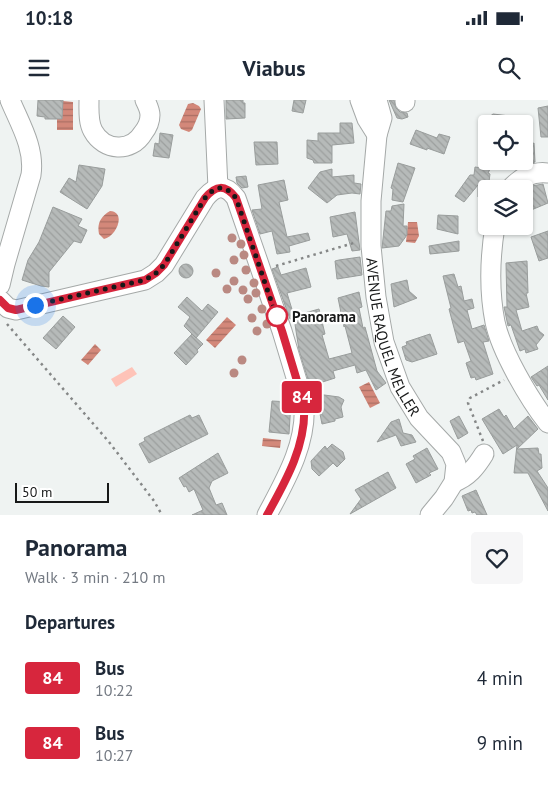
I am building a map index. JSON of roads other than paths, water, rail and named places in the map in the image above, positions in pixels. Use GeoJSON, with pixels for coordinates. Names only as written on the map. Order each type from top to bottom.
{"type":"FeatureCollection","features":[{"type":"Feature","properties":{"kind":"street"},"geometry":{"type":"LineString","coordinates":[[0,285],[4,264],[33,165],[29,145],[10,100]]}},
{"type":"Feature","properties":{"kind":"street"},"geometry":{"type":"LineString","coordinates":[[89,100],[92,130],[109,147],[125,147],[138,141],[148,126],[150,115],[145,100]]}},
{"type":"Feature","properties":{"kind":"street"},"geometry":{"type":"LineString","coordinates":[[214,100],[218,188]]}},
{"type":"Feature","properties":{"kind":"street"},"geometry":{"type":"LineString","coordinates":[[360,100],[366,119],[377,135]]}},
{"type":"Feature","properties":{"kind":"street"},"geometry":{"type":"LineString","coordinates":[[368,100],[377,135]]}},
{"type":"Feature","properties":{"kind":"street","name":"AVENUE RAQUEL MELLER"},"geometry":{"type":"LineString","coordinates":[[377,100],[382,118],[377,135],[371,200],[371,238],[376,297],[384,342],[400,387],[419,418],[451,452],[456,464],[454,482]]}},
{"type":"Feature","properties":{"kind":"street"},"geometry":{"type":"LineString","coordinates":[[521,180],[540,172],[548,173]]}},
{"type":"Feature","properties":{"kind":"street"},"geometry":{"type":"LineString","coordinates":[[0,300],[8,308],[16,310],[145,280],[164,265],[205,198],[212,190],[227,188],[236,198],[259,263],[301,392],[305,416],[296,457],[267,515]]}},
{"type":"Feature","properties":{"kind":"street"},"geometry":{"type":"LineString","coordinates":[[494,235],[491,252],[494,316],[502,342],[516,373],[548,423]]}},
{"type":"Feature","properties":{"kind":"street"},"geometry":{"type":"LineString","coordinates":[[430,515],[454,482],[463,478],[476,466],[484,454]]}},
{"type":"Feature","properties":{"kind":"place","name":"Panorama"},"geometry":{"type":"Point","coordinates":[277,316]}}]}
